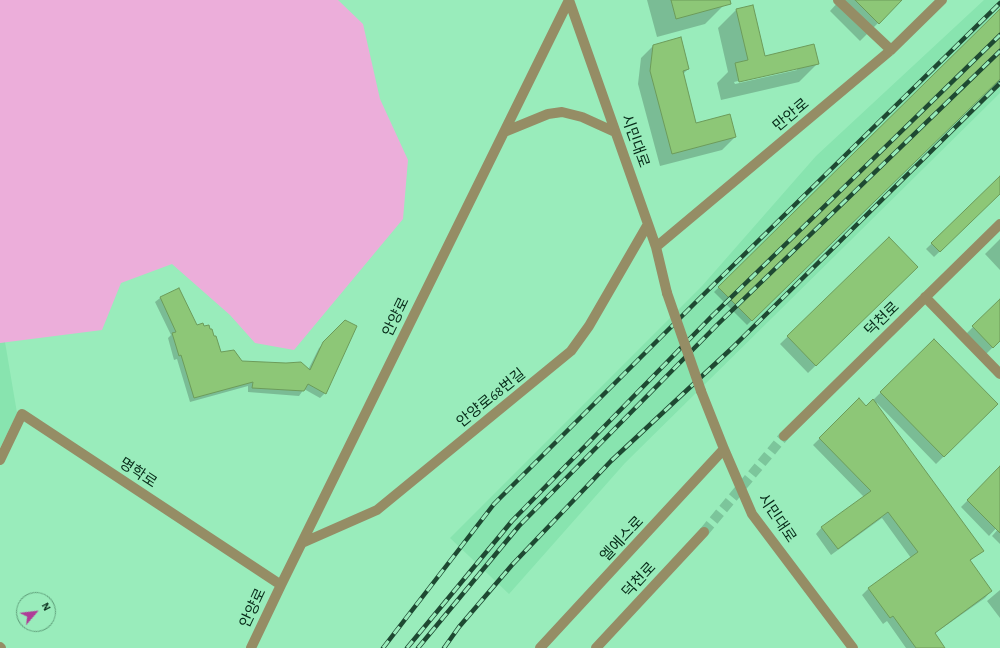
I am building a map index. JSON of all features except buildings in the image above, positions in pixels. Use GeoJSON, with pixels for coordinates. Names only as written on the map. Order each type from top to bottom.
{"type":"FeatureCollection","features":[{"type":"Feature","properties":{"kind":"street","name":"시민대로"},"geometry":{"type":"LineString","coordinates":[[569,0],[656,247],[667,293],[701,391],[752,514],[853,648]]}},
{"type":"Feature","properties":{"kind":"street","name":"안양로"},"geometry":{"type":"LineString","coordinates":[[251,648],[569,0]]}},
{"type":"Feature","properties":{"kind":"street"},"geometry":{"type":"LineString","coordinates":[[838,0],[892,50]]}},
{"type":"Feature","properties":{"kind":"street","name":"만안로"},"geometry":{"type":"LineString","coordinates":[[656,247],[892,50],[942,0]]}},
{"type":"Feature","properties":{"kind":"street"},"geometry":{"type":"LineString","coordinates":[[504,132],[548,114],[562,112],[582,117],[616,132]]}},
{"type":"Feature","properties":{"kind":"street","name":"안양로68번길"},"geometry":{"type":"LineString","coordinates":[[302,543],[377,510],[571,352],[589,326],[648,224]]}},
{"type":"Feature","properties":{"kind":"street","name":"덕천로"},"geometry":{"type":"LineString","coordinates":[[784,436],[1000,224]]}},
{"type":"Feature","properties":{"kind":"street"},"geometry":{"type":"LineString","coordinates":[[925,297],[1000,374]]}},
{"type":"Feature","properties":{"kind":"street","name":"명학로"},"geometry":{"type":"LineString","coordinates":[[0,460],[22,414],[281,586]]}},
{"type":"Feature","properties":{"kind":"street","name":"엘에스로"},"geometry":{"type":"LineString","coordinates":[[540,648],[724,449]]}},
{"type":"Feature","properties":{"kind":"street","name":"덕천로"},"geometry":{"type":"LineString","coordinates":[[596,648],[704,532]]}},
{"type":"Feature","properties":{"kind":"shaded area"},"geometry":{"type":"Polygon","coordinates":[[[0,0],[338,0],[363,24],[380,99],[408,160],[403,219],[294,350],[255,343],[230,315],[172,264],[121,283],[102,330],[0,343],[0,0]]]}},
{"type":"Feature","properties":{"kind":"shaded area"},"geometry":{"type":"Polygon","coordinates":[[[984,0],[1000,0],[1000,93],[625,463],[509,594],[450,538],[702,286],[816,156],[984,0]]]}},
{"type":"Feature","properties":{"kind":"shaded area"},"geometry":{"type":"Polygon","coordinates":[[[5,342],[17,413],[0,448],[0,343],[5,342]]]}},
{"type":"Feature","properties":{"kind":"tunnel"},"geometry":{"type":"LineString","coordinates":[[704,532],[784,436]]}},
{"type":"Feature","properties":{"kind":"railway"},"geometry":{"type":"LineString","coordinates":[[383,648],[494,504],[698,300],[1000,3]]}},
{"type":"Feature","properties":{"kind":"railway"},"geometry":{"type":"LineString","coordinates":[[407,648],[512,521],[712,316],[1000,35]]}},
{"type":"Feature","properties":{"kind":"railway"},"geometry":{"type":"LineString","coordinates":[[418,648],[519,526],[718,324],[1000,51]]}},
{"type":"Feature","properties":{"kind":"railway"},"geometry":{"type":"LineString","coordinates":[[444,648],[459,627],[512,565],[611,461],[731,349],[1000,83]]}}]}
